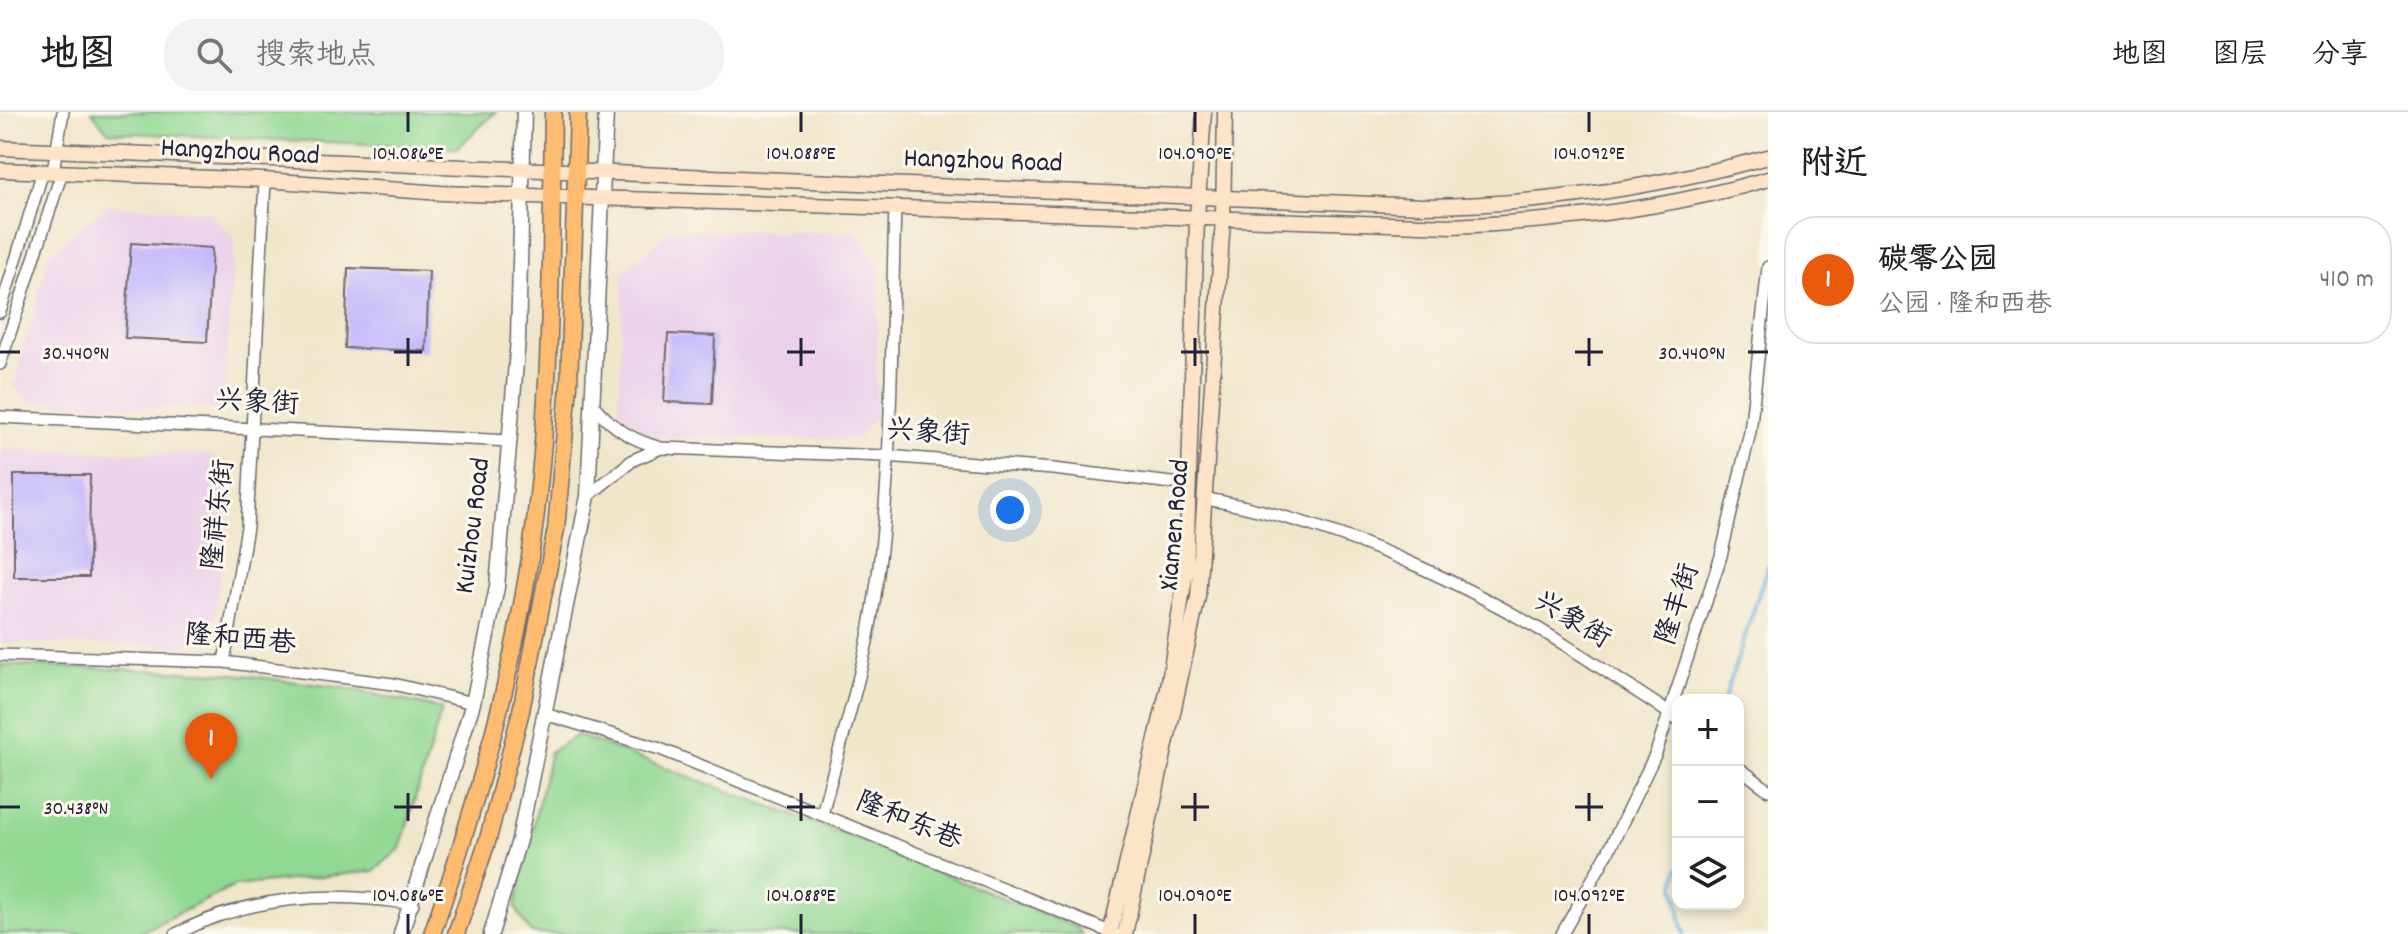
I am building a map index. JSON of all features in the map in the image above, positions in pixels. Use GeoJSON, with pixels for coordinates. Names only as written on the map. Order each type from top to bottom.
{"type":"FeatureCollection","features":[{"type":"Feature","properties":{"kind":"main road","name":"Kuizhou Road"},"geometry":{"type":"LineString","coordinates":[[432,934],[463,847],[500,707],[534,531],[548,358],[553,112]]}},
{"type":"Feature","properties":{"kind":"main road"},"geometry":{"type":"LineString","coordinates":[[456,934],[488,839],[521,711],[556,529],[568,399],[578,112]]}},
{"type":"Feature","properties":{"kind":"main road","name":"Xiamen Road"},"geometry":{"type":"LineString","coordinates":[[1115,934],[1168,688],[1186,570],[1197,218],[1201,198],[1204,112]]}},
{"type":"Feature","properties":{"kind":"main road","name":"Xiamen Road"},"geometry":{"type":"LineString","coordinates":[[1115,934],[1187,663],[1198,597],[1207,499],[1223,219],[1225,112]]}},
{"type":"Feature","properties":{"kind":"main road","name":"Hangzhou Road"},"geometry":{"type":"LineString","coordinates":[[0,148],[1423,206],[1509,204],[1635,188],[1768,157]]}},
{"type":"Feature","properties":{"kind":"main road","name":"Hangzhou Road"},"geometry":{"type":"LineString","coordinates":[[0,170],[265,180],[575,198],[1452,226],[1509,224],[1664,204],[1768,179]]}},
{"type":"Feature","properties":{"kind":"street"},"geometry":{"type":"LineString","coordinates":[[0,364],[53,171],[63,112]]}},
{"type":"Feature","properties":{"kind":"street","name":"Kuizhou Road"},"geometry":{"type":"LineString","coordinates":[[401,934],[413,904],[473,703],[497,587],[511,441],[524,112]]}},
{"type":"Feature","properties":{"kind":"street"},"geometry":{"type":"LineString","coordinates":[[492,934],[519,840],[588,496],[606,112]]}},
{"type":"Feature","properties":{"kind":"street"},"geometry":{"type":"LineString","coordinates":[[0,312],[53,171]]}},
{"type":"Feature","properties":{"kind":"street","name":"隆祥东街"},"geometry":{"type":"LineString","coordinates":[[224,662],[247,527],[265,180]]}},
{"type":"Feature","properties":{"kind":"street"},"geometry":{"type":"LineString","coordinates":[[822,814],[868,638],[885,488],[895,208]]}},
{"type":"Feature","properties":{"kind":"street","name":"隆丰街"},"geometry":{"type":"LineString","coordinates":[[1681,694],[1721,556],[1750,432],[1768,267]]}},
{"type":"Feature","properties":{"kind":"street","name":"兴象街"},"geometry":{"type":"LineString","coordinates":[[594,406],[611,425],[627,436],[661,448],[886,456],[1053,469],[1189,485]]}},
{"type":"Feature","properties":{"kind":"street","name":"兴象街"},"geometry":{"type":"LineString","coordinates":[[0,417],[511,441]]}},
{"type":"Feature","properties":{"kind":"street","name":"兴象街"},"geometry":{"type":"LineString","coordinates":[[588,496],[633,460],[661,448]]}},
{"type":"Feature","properties":{"kind":"street","name":"兴象街"},"geometry":{"type":"LineString","coordinates":[[1207,499],[1339,535],[1412,566],[1489,602],[1565,643],[1672,716]]}},
{"type":"Feature","properties":{"kind":"street","name":"隆和西巷"},"geometry":{"type":"LineString","coordinates":[[0,655],[224,662],[393,684],[473,703]]}},
{"type":"Feature","properties":{"kind":"street","name":"隆和东巷"},"geometry":{"type":"LineString","coordinates":[[545,714],[660,749],[1115,934]]}},
{"type":"Feature","properties":{"kind":"street","name":"隆丰街"},"geometry":{"type":"LineString","coordinates":[[1562,934],[1609,850],[1672,721]]}},
{"type":"Feature","properties":{"kind":"street"},"geometry":{"type":"LineString","coordinates":[[1744,772],[1768,790]]}},
{"type":"Feature","properties":{"kind":"street"},"geometry":{"type":"LineString","coordinates":[[176,934],[225,912],[280,900],[366,897],[413,904]]}},
{"type":"Feature","properties":{"kind":"shaded area"},"geometry":{"type":"Polygon","coordinates":[[[109,205],[208,212],[235,239],[222,410],[28,402],[14,386],[49,253],[109,205]]]}},
{"type":"Feature","properties":{"kind":"shaded area"},"geometry":{"type":"Polygon","coordinates":[[[670,230],[857,233],[879,266],[876,415],[857,439],[648,437],[619,409],[623,272],[670,230]]]}},
{"type":"Feature","properties":{"kind":"shaded area"},"geometry":{"type":"Polygon","coordinates":[[[0,449],[213,455],[232,483],[214,624],[187,646],[0,643],[0,449]]]}},
{"type":"Feature","properties":{"kind":"green space"},"geometry":{"type":"Polygon","coordinates":[[[92,112],[496,112],[457,148],[108,132],[92,112]]]}},
{"type":"Feature","properties":{"kind":"green space"},"geometry":{"type":"Polygon","coordinates":[[[0,665],[227,673],[344,688],[442,709],[400,849],[374,871],[235,886],[136,934],[0,934],[0,665]]]}},
{"type":"Feature","properties":{"kind":"green space"},"geometry":{"type":"Polygon","coordinates":[[[577,735],[844,834],[1077,928],[1082,934],[530,932],[515,907],[550,752],[577,735]]]}},
{"type":"Feature","properties":{"kind":"building"},"geometry":{"type":"Polygon","coordinates":[[[131,243],[212,248],[207,342],[125,338],[131,243]]]}},
{"type":"Feature","properties":{"kind":"building"},"geometry":{"type":"Polygon","coordinates":[[[348,268],[429,271],[426,351],[345,348],[348,268]]]}},
{"type":"Feature","properties":{"kind":"building"},"geometry":{"type":"Polygon","coordinates":[[[668,334],[715,336],[712,404],[664,402],[668,334]]]}},
{"type":"Feature","properties":{"kind":"building"},"geometry":{"type":"Polygon","coordinates":[[[14,475],[90,475],[89,577],[14,577],[14,475]]]}},
{"type":"Feature","properties":{"kind":"waterway"},"geometry":{"type":"LineString","coordinates":[[1726,694],[1768,566]]}},
{"type":"Feature","properties":{"kind":"waterway"},"geometry":{"type":"LineString","coordinates":[[1680,910],[1684,934]]}},
{"type":"Feature","properties":{"kind":"place","name":"碳零公园"},"geometry":{"type":"Point","coordinates":[211,779]}}]}
